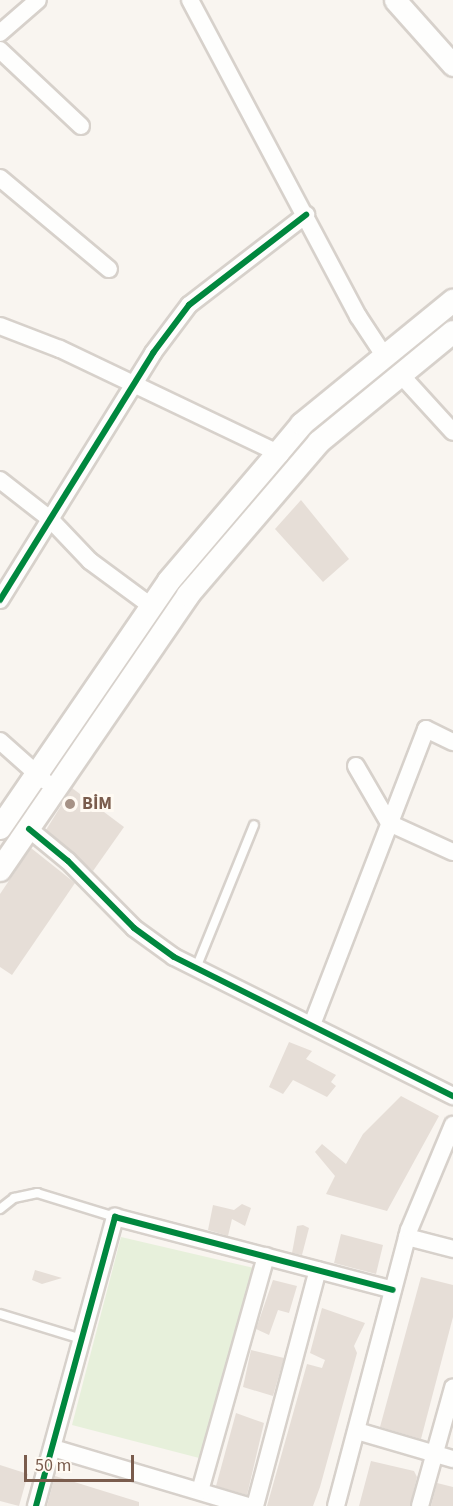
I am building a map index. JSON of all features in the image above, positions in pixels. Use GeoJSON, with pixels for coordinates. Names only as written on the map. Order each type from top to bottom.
{"type":"FeatureCollection","features":[{"type":"Feature","properties":{"kind":"main road"},"geometry":{"type":"LineString","coordinates":[[0,828],[151,606],[302,424],[453,302]]}},
{"type":"Feature","properties":{"kind":"main road"},"geometry":{"type":"LineString","coordinates":[[0,870],[188,595],[319,442],[453,332]]}},
{"type":"Feature","properties":{"kind":"street"},"geometry":{"type":"LineString","coordinates":[[0,33],[38,0]]}},
{"type":"Feature","properties":{"kind":"street"},"geometry":{"type":"LineString","coordinates":[[190,0],[358,316],[385,357]]}},
{"type":"Feature","properties":{"kind":"street"},"geometry":{"type":"LineString","coordinates":[[394,0],[453,65]]}},
{"type":"Feature","properties":{"kind":"street"},"geometry":{"type":"LineString","coordinates":[[0,50],[81,126]]}},
{"type":"Feature","properties":{"kind":"street"},"geometry":{"type":"LineString","coordinates":[[0,178],[109,269]]}},
{"type":"Feature","properties":{"kind":"street"},"geometry":{"type":"LineString","coordinates":[[0,600],[134,383],[189,305],[306,215]]}},
{"type":"Feature","properties":{"kind":"street"},"geometry":{"type":"LineString","coordinates":[[0,326],[134,383],[278,453]]}},
{"type":"Feature","properties":{"kind":"street"},"geometry":{"type":"LineString","coordinates":[[401,375],[453,432]]}},
{"type":"Feature","properties":{"kind":"street"},"geometry":{"type":"LineString","coordinates":[[0,480],[50,519],[90,561],[151,606]]}},
{"type":"Feature","properties":{"kind":"street"},"geometry":{"type":"LineString","coordinates":[[313,1022],[426,729],[453,742]]}},
{"type":"Feature","properties":{"kind":"street"},"geometry":{"type":"LineString","coordinates":[[0,741],[36,774],[57,789]]}},
{"type":"Feature","properties":{"kind":"street"},"geometry":{"type":"LineString","coordinates":[[356,766],[389,823],[453,852]]}},
{"type":"Feature","properties":{"kind":"street"},"geometry":{"type":"LineString","coordinates":[[29,829],[68,861],[134,928],[196,968],[313,1022],[453,1096]]}},
{"type":"Feature","properties":{"kind":"street"},"geometry":{"type":"LineString","coordinates":[[336,1506],[407,1237],[421,1192],[453,1125]]}},
{"type":"Feature","properties":{"kind":"street"},"geometry":{"type":"LineString","coordinates":[[36,1506],[115,1217],[393,1290]]}},
{"type":"Feature","properties":{"kind":"street"},"geometry":{"type":"LineString","coordinates":[[407,1237],[453,1249]]}},
{"type":"Feature","properties":{"kind":"street"},"geometry":{"type":"LineString","coordinates":[[200,1491],[266,1256]]}},
{"type":"Feature","properties":{"kind":"street"},"geometry":{"type":"LineString","coordinates":[[255,1506],[318,1270]]}},
{"type":"Feature","properties":{"kind":"street"},"geometry":{"type":"LineString","coordinates":[[420,1506],[453,1388]]}},
{"type":"Feature","properties":{"kind":"street"},"geometry":{"type":"LineString","coordinates":[[357,1431],[453,1459]]}},
{"type":"Feature","properties":{"kind":"street"},"geometry":{"type":"LineString","coordinates":[[53,1448],[248,1506]]}},
{"type":"Feature","properties":{"kind":"lane"},"geometry":{"type":"LineString","coordinates":[[196,968],[254,825]]}},
{"type":"Feature","properties":{"kind":"lane"},"geometry":{"type":"LineString","coordinates":[[0,1209],[14,1198],[37,1192],[115,1217]]}},
{"type":"Feature","properties":{"kind":"lane"},"geometry":{"type":"LineString","coordinates":[[0,1314],[82,1339]]}},
{"type":"Feature","properties":{"kind":"green space"},"geometry":{"type":"Polygon","coordinates":[[[121,1237],[254,1268],[203,1459],[72,1425],[121,1237]]]}},
{"type":"Feature","properties":{"kind":"building"},"geometry":{"type":"Polygon","coordinates":[[[301,500],[349,559],[323,582],[275,529],[301,500]]]}},
{"type":"Feature","properties":{"kind":"building"},"geometry":{"type":"Polygon","coordinates":[[[72,788],[124,827],[93,871],[46,830],[72,788]]]}},
{"type":"Feature","properties":{"kind":"building"},"geometry":{"type":"Polygon","coordinates":[[[31,848],[75,883],[12,975],[0,967],[0,894],[31,848]]]}},
{"type":"Feature","properties":{"kind":"building"},"geometry":{"type":"Polygon","coordinates":[[[289,1042],[312,1051],[306,1059],[336,1075],[331,1082],[336,1086],[327,1097],[293,1080],[283,1094],[269,1087],[289,1042]]]}},
{"type":"Feature","properties":{"kind":"building"},"geometry":{"type":"Polygon","coordinates":[[[401,1096],[439,1116],[387,1211],[326,1194],[335,1176],[315,1152],[322,1144],[346,1164],[363,1134],[401,1096]]]}},
{"type":"Feature","properties":{"kind":"building"},"geometry":{"type":"Polygon","coordinates":[[[242,1204],[251,1208],[245,1226],[232,1219],[228,1236],[208,1230],[213,1205],[234,1210],[242,1204]]]}},
{"type":"Feature","properties":{"kind":"building"},"geometry":{"type":"Polygon","coordinates":[[[303,1225],[309,1228],[302,1255],[292,1253],[297,1226],[303,1225]]]}},
{"type":"Feature","properties":{"kind":"building"},"geometry":{"type":"Polygon","coordinates":[[[341,1234],[383,1245],[376,1274],[334,1263],[341,1234]]]}},
{"type":"Feature","properties":{"kind":"building"},"geometry":{"type":"Polygon","coordinates":[[[35,1270],[62,1278],[42,1284],[32,1280],[35,1270]]]}},
{"type":"Feature","properties":{"kind":"building"},"geometry":{"type":"Polygon","coordinates":[[[421,1277],[453,1285],[453,1317],[421,1439],[380,1427],[421,1277]]]}},
{"type":"Feature","properties":{"kind":"building"},"geometry":{"type":"Polygon","coordinates":[[[273,1280],[297,1286],[289,1313],[278,1310],[269,1335],[256,1329],[273,1280]]]}},
{"type":"Feature","properties":{"kind":"building"},"geometry":{"type":"Polygon","coordinates":[[[322,1308],[365,1323],[354,1346],[357,1353],[320,1487],[313,1506],[267,1506],[307,1364],[322,1368],[325,1360],[310,1353],[322,1308]]]}},
{"type":"Feature","properties":{"kind":"building"},"geometry":{"type":"Polygon","coordinates":[[[251,1350],[284,1358],[273,1396],[243,1387],[251,1350]]]}},
{"type":"Feature","properties":{"kind":"building"},"geometry":{"type":"Polygon","coordinates":[[[236,1413],[264,1423],[247,1495],[216,1486],[236,1413]]]}},
{"type":"Feature","properties":{"kind":"building"},"geometry":{"type":"Polygon","coordinates":[[[371,1461],[414,1471],[417,1477],[410,1506],[359,1506],[371,1461]]]}},
{"type":"Feature","properties":{"kind":"building"},"geometry":{"type":"Polygon","coordinates":[[[0,1465],[28,1474],[19,1506],[0,1501],[0,1465]]]}},
{"type":"Feature","properties":{"kind":"building"},"geometry":{"type":"Polygon","coordinates":[[[55,1476],[139,1502],[139,1506],[47,1506],[55,1476]]]}},
{"type":"Feature","properties":{"kind":"building"},"geometry":{"type":"Polygon","coordinates":[[[437,1483],[453,1487],[453,1506],[431,1506],[437,1483]]]}},
{"type":"Feature","properties":{"kind":"cycle path"},"geometry":{"type":"LineString","coordinates":[[0,600],[153,353],[189,305],[306,215]]}},
{"type":"Feature","properties":{"kind":"cycle path"},"geometry":{"type":"LineString","coordinates":[[29,829],[68,861],[134,928],[174,957],[453,1096]]}},
{"type":"Feature","properties":{"kind":"cycle path"},"geometry":{"type":"LineString","coordinates":[[36,1506],[115,1217],[393,1290]]}},
{"type":"Feature","properties":{"kind":"place","name":"BİM"},"geometry":{"type":"Point","coordinates":[70,804]}}]}
